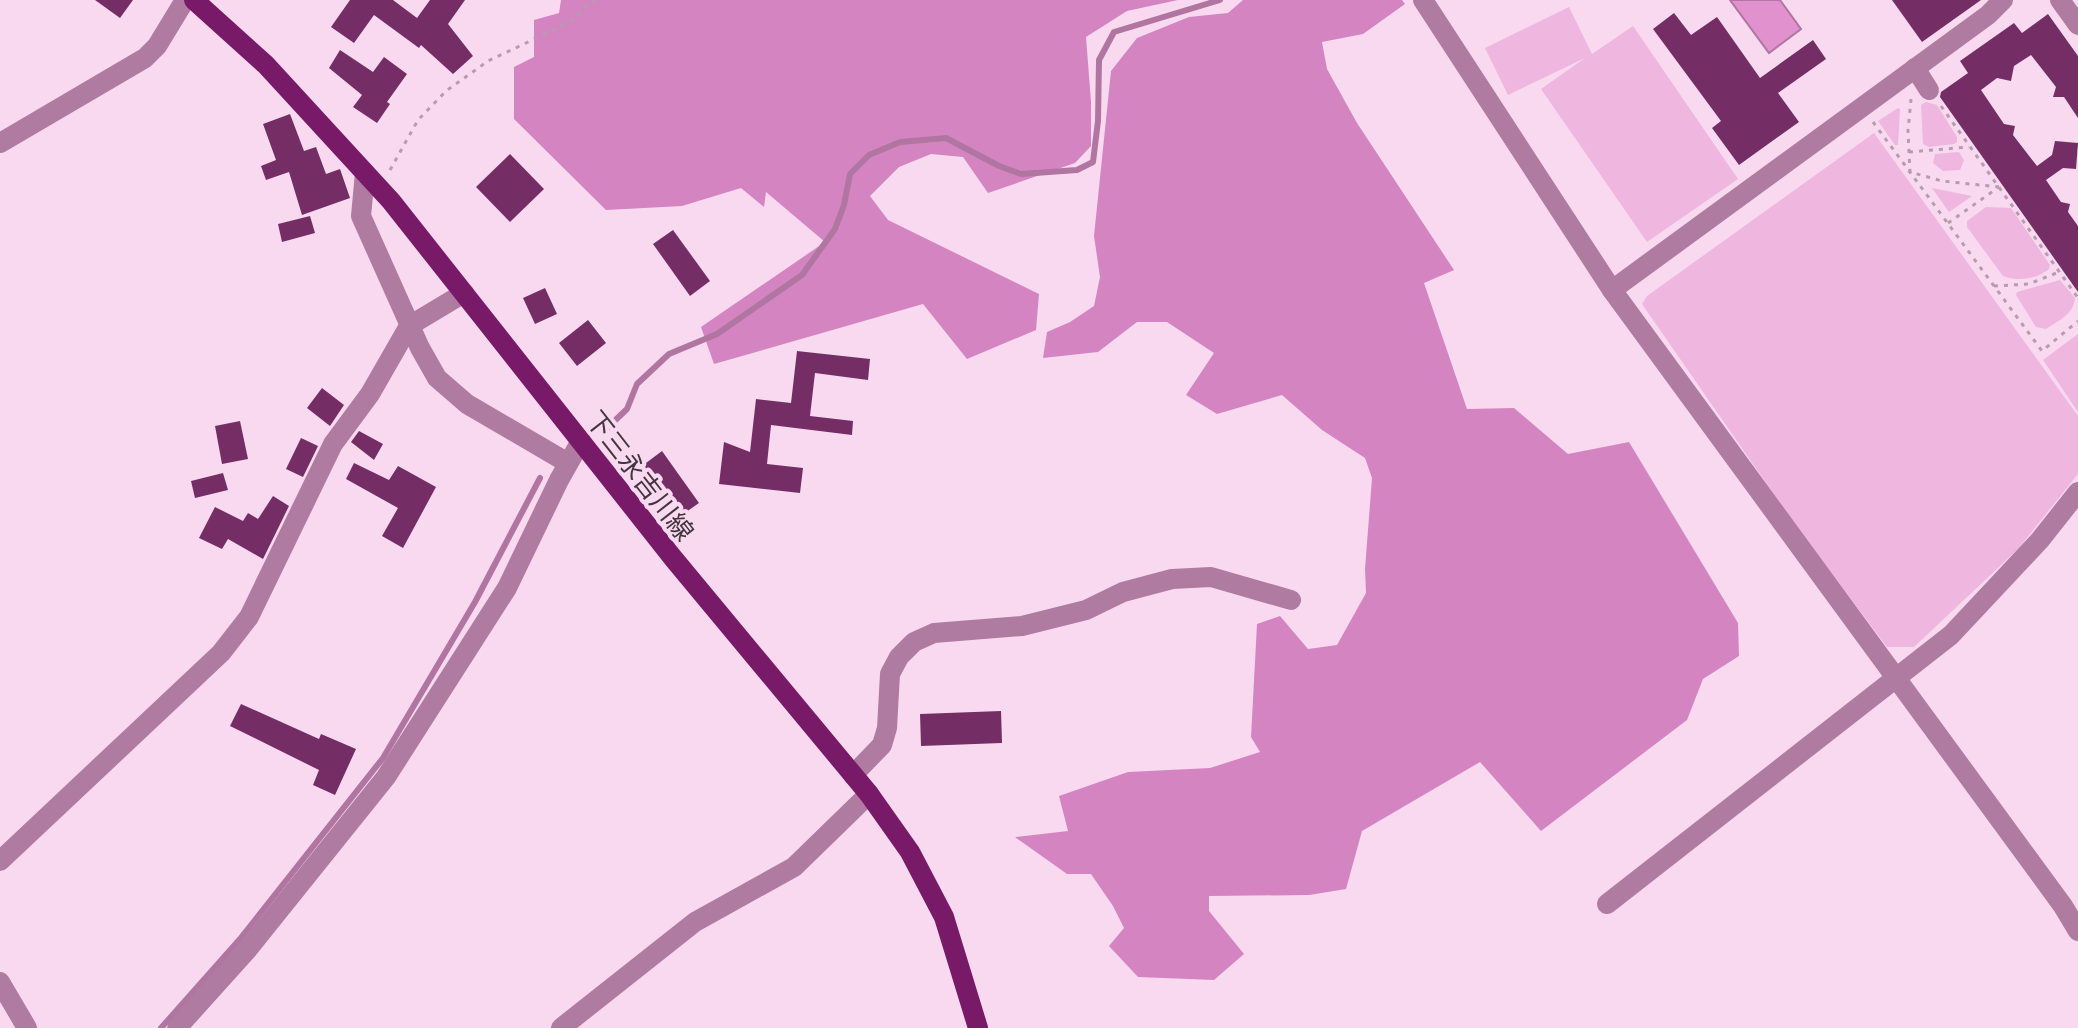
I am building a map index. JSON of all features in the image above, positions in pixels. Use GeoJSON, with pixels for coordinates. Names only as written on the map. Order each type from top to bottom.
{"type":"FeatureCollection","features":[{"type":"Feature","properties":{"kind":"main road","name":"下三永吉川線"},"geometry":{"type":"LineString","coordinates":[[194,0],[266,65],[372,180],[673,558],[869,794],[910,852],[944,917],[978,1028]]}},
{"type":"Feature","properties":{"kind":"street"},"geometry":{"type":"LineString","coordinates":[[0,143],[145,58],[157,46],[185,0]]}},
{"type":"Feature","properties":{"kind":"street"},"geometry":{"type":"LineString","coordinates":[[1423,0],[1612,290],[2063,906],[2078,931]]}},
{"type":"Feature","properties":{"kind":"street"},"geometry":{"type":"LineString","coordinates":[[1612,290],[1988,15],[2003,0]]}},
{"type":"Feature","properties":{"kind":"street"},"geometry":{"type":"LineString","coordinates":[[2060,0],[2078,25]]}},
{"type":"Feature","properties":{"kind":"street"},"geometry":{"type":"LineString","coordinates":[[1915,68],[1929,90]]}},
{"type":"Feature","properties":{"kind":"street"},"geometry":{"type":"LineString","coordinates":[[372,180],[361,216],[409,326],[437,378],[467,404],[568,463]]}},
{"type":"Feature","properties":{"kind":"street"},"geometry":{"type":"LineString","coordinates":[[0,861],[221,653],[249,617],[333,444],[370,394],[409,326],[464,293]]}},
{"type":"Feature","properties":{"kind":"street"},"geometry":{"type":"LineString","coordinates":[[177,1028],[248,949],[386,777],[507,588],[581,441]]}},
{"type":"Feature","properties":{"kind":"street"},"geometry":{"type":"LineString","coordinates":[[1607,904],[1951,635],[2040,540],[2078,492]]}},
{"type":"Feature","properties":{"kind":"street"},"geometry":{"type":"LineString","coordinates":[[853,775],[882,745],[887,728],[890,674],[899,657],[914,642],[934,633],[1022,626],[1086,610],[1123,592],[1172,579],[1211,577],[1291,600]]}},
{"type":"Feature","properties":{"kind":"street"},"geometry":{"type":"LineString","coordinates":[[561,1028],[695,922],[794,867],[869,794]]}},
{"type":"Feature","properties":{"kind":"street"},"geometry":{"type":"LineString","coordinates":[[0,982],[27,1028]]}},
{"type":"Feature","properties":{"kind":"path"},"geometry":{"type":"LineString","coordinates":[[372,180],[418,120],[446,91],[488,61],[568,23],[594,0]]}},
{"type":"Feature","properties":{"kind":"path"},"geometry":{"type":"LineString","coordinates":[[1929,90],[2078,298]]}},
{"type":"Feature","properties":{"kind":"path"},"geometry":{"type":"LineString","coordinates":[[1901,99],[1912,96],[1908,131],[1910,172]]}},
{"type":"Feature","properties":{"kind":"path"},"geometry":{"type":"LineString","coordinates":[[1872,120],[2042,351],[2078,321]]}},
{"type":"Feature","properties":{"kind":"path"},"geometry":{"type":"LineString","coordinates":[[1909,152],[1971,147]]}},
{"type":"Feature","properties":{"kind":"path"},"geometry":{"type":"LineString","coordinates":[[1910,172],[1942,181],[1999,187]]}},
{"type":"Feature","properties":{"kind":"path"},"geometry":{"type":"LineString","coordinates":[[1948,223],[1999,187]]}},
{"type":"Feature","properties":{"kind":"path"},"geometry":{"type":"LineString","coordinates":[[1994,286],[2029,284],[2059,272]]}},
{"type":"Feature","properties":{"kind":"shaded area"},"geometry":{"type":"Polygon","coordinates":[[[561,0],[1178,0],[1127,11],[1086,37],[1091,146],[1075,163],[988,193],[963,157],[931,154],[899,167],[870,196],[888,220],[1039,294],[1036,330],[967,359],[923,304],[714,364],[701,327],[825,242],[766,192],[764,207],[741,188],[682,206],[606,210],[514,119],[514,67],[534,57],[534,20],[559,13],[561,0]]]}},
{"type":"Feature","properties":{"kind":"shaded area"},"geometry":{"type":"Polygon","coordinates":[[[1243,0],[1402,0],[1405,4],[1363,34],[1322,42],[1327,69],[1357,123],[1454,270],[1424,283],[1467,409],[1514,408],[1568,454],[1629,442],[1738,623],[1739,656],[1703,679],[1687,720],[1541,831],[1480,762],[1362,831],[1346,889],[1309,895],[1209,896],[1209,911],[1244,954],[1214,980],[1138,977],[1109,946],[1124,928],[1091,874],[1067,874],[1015,837],[1068,831],[1059,796],[1128,772],[1210,768],[1260,752],[1251,737],[1257,624],[1280,616],[1308,649],[1337,645],[1366,593],[1372,478],[1365,458],[1322,430],[1282,395],[1217,414],[1186,395],[1214,353],[1167,322],[1137,322],[1098,352],[1043,358],[1047,332],[1094,306],[1100,277],[1094,236],[1111,71],[1137,38],[1189,17],[1228,13],[1243,0]]]}},
{"type":"Feature","properties":{"kind":"shaded area"},"geometry":{"type":"Polygon","coordinates":[[[1730,0],[1780,0],[1801,29],[1769,53],[1730,0]]]}},
{"type":"Feature","properties":{"kind":"shaded area"},"geometry":{"type":"Polygon","coordinates":[[[1569,7],[1592,54],[1633,26],[1738,179],[1647,242],[1541,89],[1585,58],[1508,95],[1485,48],[1569,7]]]}},
{"type":"Feature","properties":{"kind":"shaded area"},"geometry":{"type":"Polygon","coordinates":[[[1926,102],[1937,105],[1957,142],[1929,147],[1923,144],[1921,105],[1926,102]]]}},
{"type":"Feature","properties":{"kind":"shaded area"},"geometry":{"type":"Polygon","coordinates":[[[1898,108],[1898,145],[1895,145],[1878,121],[1898,108]]]}},
{"type":"Feature","properties":{"kind":"shaded area"},"geometry":{"type":"Polygon","coordinates":[[[1874,133],[2078,416],[2078,474],[2018,549],[1914,647],[1887,647],[1796,526],[1642,304],[1647,296],[1874,133]]]}},
{"type":"Feature","properties":{"kind":"shaded area"},"geometry":{"type":"Polygon","coordinates":[[[1959,152],[1964,160],[1960,170],[1943,171],[1933,163],[1935,154],[1959,152]]]}},
{"type":"Feature","properties":{"kind":"shaded area"},"geometry":{"type":"Polygon","coordinates":[[[1932,188],[1972,196],[1949,212],[1932,188]]]}},
{"type":"Feature","properties":{"kind":"shaded area"},"geometry":{"type":"Polygon","coordinates":[[[1986,207],[2011,208],[2050,265],[2049,269],[2027,278],[2003,276],[1967,227],[1967,221],[1986,207]]]}},
{"type":"Feature","properties":{"kind":"shaded area"},"geometry":{"type":"Polygon","coordinates":[[[2060,280],[2075,298],[2072,308],[2046,329],[2036,327],[2017,292],[2060,280]]]}},
{"type":"Feature","properties":{"kind":"shaded area"},"geometry":{"type":"Polygon","coordinates":[[[2078,334],[2078,412],[2043,360],[2078,334]]]}},
{"type":"Feature","properties":{"kind":"building"},"geometry":{"type":"Polygon","coordinates":[[[95,0],[133,0],[120,18],[95,0]]]}},
{"type":"Feature","properties":{"kind":"building"},"geometry":{"type":"Polygon","coordinates":[[[350,0],[393,0],[417,18],[430,0],[465,0],[448,24],[473,56],[453,74],[421,45],[419,48],[374,15],[354,43],[331,27],[350,0]]]}},
{"type":"Feature","properties":{"kind":"building"},"geometry":{"type":"Polygon","coordinates":[[[1892,0],[1981,0],[1922,42],[1892,0]]]}},
{"type":"Feature","properties":{"kind":"building"},"geometry":{"type":"Polygon","coordinates":[[[1674,13],[1691,35],[1717,17],[1760,78],[1813,40],[1826,59],[1778,93],[1799,122],[1739,165],[1712,128],[1721,121],[1653,29],[1674,13]]]}},
{"type":"Feature","properties":{"kind":"building"},"geometry":{"type":"Polygon","coordinates":[[[2048,14],[2078,56],[2078,118],[2064,97],[2053,97],[2056,87],[2031,55],[2014,66],[2011,81],[1997,78],[1981,90],[2004,124],[2015,126],[2013,135],[2037,166],[2052,155],[2055,141],[2078,143],[2076,169],[2063,168],[2046,180],[2061,202],[2070,204],[2068,212],[2078,226],[2078,292],[1940,97],[1941,92],[1968,73],[1960,61],[2014,23],[2022,33],[2048,14]]]}},
{"type":"Feature","properties":{"kind":"building"},"geometry":{"type":"Polygon","coordinates":[[[340,50],[373,72],[384,57],[407,74],[387,102],[390,104],[377,123],[353,107],[362,95],[329,68],[340,50]]]}},
{"type":"Feature","properties":{"kind":"building"},"geometry":{"type":"Polygon","coordinates":[[[290,114],[304,151],[316,147],[326,174],[340,169],[350,198],[302,215],[289,172],[266,180],[261,166],[276,160],[263,124],[290,114]]]}},
{"type":"Feature","properties":{"kind":"building"},"geometry":{"type":"Polygon","coordinates":[[[510,154],[544,189],[510,222],[476,187],[510,154]]]}},
{"type":"Feature","properties":{"kind":"building"},"geometry":{"type":"Polygon","coordinates":[[[310,216],[315,233],[282,242],[278,224],[310,216]]]}},
{"type":"Feature","properties":{"kind":"building"},"geometry":{"type":"Polygon","coordinates":[[[673,230],[710,281],[690,296],[653,244],[673,230]]]}},
{"type":"Feature","properties":{"kind":"building"},"geometry":{"type":"Polygon","coordinates":[[[545,288],[557,314],[535,324],[523,298],[545,288]]]}},
{"type":"Feature","properties":{"kind":"building"},"geometry":{"type":"Polygon","coordinates":[[[588,320],[606,343],[577,366],[559,343],[588,320]]]}},
{"type":"Feature","properties":{"kind":"building"},"geometry":{"type":"Polygon","coordinates":[[[797,351],[870,359],[868,380],[815,373],[810,416],[853,421],[852,435],[771,425],[767,464],[803,468],[800,493],[719,484],[724,442],[750,452],[756,399],[791,403],[797,351]]]}},
{"type":"Feature","properties":{"kind":"building"},"geometry":{"type":"Polygon","coordinates":[[[322,388],[344,405],[330,426],[307,408],[322,388]]]}},
{"type":"Feature","properties":{"kind":"building"},"geometry":{"type":"Polygon","coordinates":[[[240,421],[248,459],[222,464],[215,426],[240,421]]]}},
{"type":"Feature","properties":{"kind":"building"},"geometry":{"type":"Polygon","coordinates":[[[359,431],[383,444],[374,460],[351,442],[359,431]]]}},
{"type":"Feature","properties":{"kind":"building"},"geometry":{"type":"Polygon","coordinates":[[[301,438],[318,446],[303,477],[286,469],[301,438]]]}},
{"type":"Feature","properties":{"kind":"building"},"geometry":{"type":"Polygon","coordinates":[[[662,451],[699,503],[679,517],[642,466],[662,451]]]}},
{"type":"Feature","properties":{"kind":"building"},"geometry":{"type":"Polygon","coordinates":[[[354,463],[389,480],[398,466],[436,487],[403,548],[382,536],[398,508],[346,479],[354,463]]]}},
{"type":"Feature","properties":{"kind":"building"},"geometry":{"type":"Polygon","coordinates":[[[223,473],[228,490],[195,498],[191,481],[223,473]]]}},
{"type":"Feature","properties":{"kind":"building"},"geometry":{"type":"Polygon","coordinates":[[[273,496],[289,506],[263,559],[228,539],[222,549],[199,538],[215,507],[243,521],[248,513],[258,519],[273,496]]]}},
{"type":"Feature","properties":{"kind":"building"},"geometry":{"type":"Polygon","coordinates":[[[241,704],[319,739],[321,734],[356,749],[335,795],[313,785],[319,770],[230,726],[241,704]]]}},
{"type":"Feature","properties":{"kind":"building"},"geometry":{"type":"Polygon","coordinates":[[[1001,711],[1002,743],[921,746],[920,714],[1001,711]]]}},
{"type":"Feature","properties":{"kind":"waterway"},"geometry":{"type":"LineString","coordinates":[[603,432],[627,409],[637,384],[669,354],[717,334],[802,275],[835,229],[850,174],[869,155],[900,142],[946,138],[1021,174],[1077,170],[1093,162],[1098,121],[1099,60],[1114,32],[1220,0]]}},
{"type":"Feature","properties":{"kind":"waterway"},"geometry":{"type":"LineString","coordinates":[[161,1028],[240,939],[383,758],[475,602],[540,478]]}}]}
